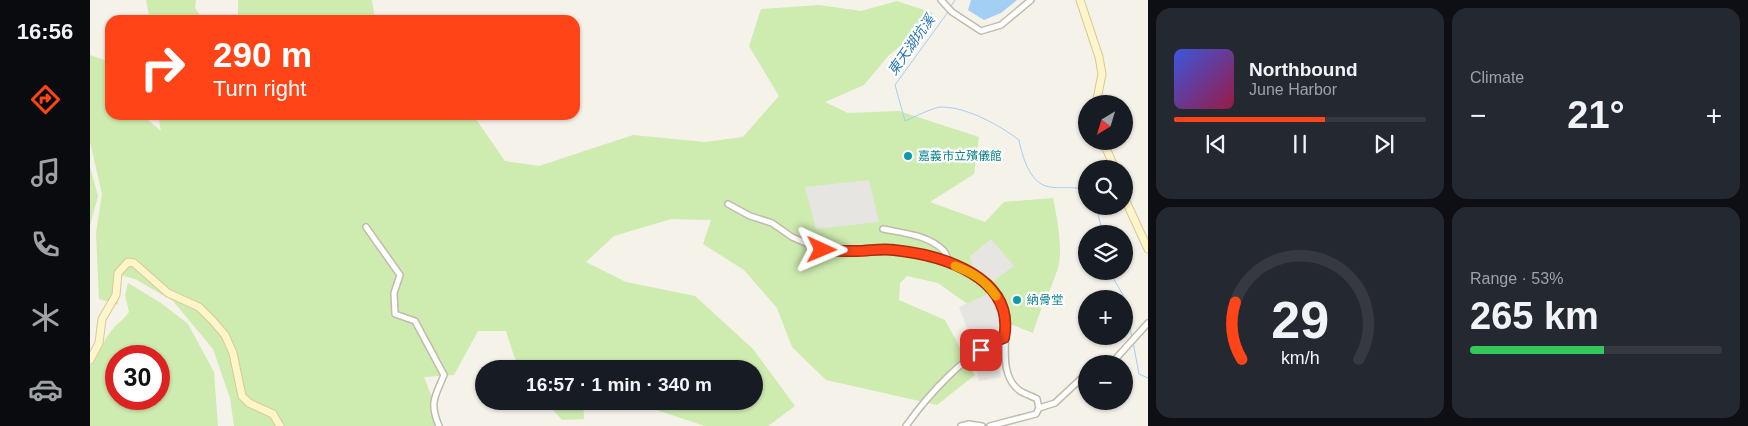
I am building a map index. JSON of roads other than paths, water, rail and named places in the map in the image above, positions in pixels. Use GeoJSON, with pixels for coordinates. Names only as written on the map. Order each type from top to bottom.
{"type":"FeatureCollection","features":[{"type":"Feature","properties":{"kind":"street"},"geometry":{"type":"LineString","coordinates":[[941,0],[952,12],[981,32],[1001,24],[1031,0]]}},
{"type":"Feature","properties":{"kind":"street"},"geometry":{"type":"LineString","coordinates":[[1080,0],[1099,57],[1102,74],[1098,95]]}},
{"type":"Feature","properties":{"kind":"street"},"geometry":{"type":"LineString","coordinates":[[728,204],[750,216],[772,224],[792,237],[822,250],[893,249],[929,256],[973,273],[987,283],[1003,312],[1006,327],[1004,338],[1005,360],[1013,382],[1020,391],[1037,399],[1039,408],[1036,414],[990,426]]}},
{"type":"Feature","properties":{"kind":"street"},"geometry":{"type":"LineString","coordinates":[[1132,215],[1148,249]]}},
{"type":"Feature","properties":{"kind":"street"},"geometry":{"type":"LineString","coordinates":[[366,227],[400,275],[394,293],[395,314],[415,321],[444,375],[433,403],[432,411],[439,426]]}},
{"type":"Feature","properties":{"kind":"street"},"geometry":{"type":"LineString","coordinates":[[883,229],[927,240],[944,251],[951,264]]}},
{"type":"Feature","properties":{"kind":"street"},"geometry":{"type":"LineString","coordinates":[[90,360],[99,343],[102,319],[116,295],[118,273],[128,262],[134,263],[168,294],[199,307],[213,321],[225,335],[233,353],[242,396],[250,403],[273,414],[280,426]]}},
{"type":"Feature","properties":{"kind":"street"},"geometry":{"type":"LineString","coordinates":[[1119,355],[1148,323]]}},
{"type":"Feature","properties":{"kind":"street"},"geometry":{"type":"LineString","coordinates":[[906,426],[934,392],[958,369],[991,343],[1004,338]]}},
{"type":"Feature","properties":{"kind":"street"},"geometry":{"type":"LineString","coordinates":[[1039,408],[1055,402],[1078,384]]}},
{"type":"Feature","properties":{"kind":"street"},"geometry":{"type":"LineString","coordinates":[[961,426],[969,424],[982,426]]}},
{"type":"Feature","properties":{"kind":"water"},"geometry":{"type":"Polygon","coordinates":[[[971,0],[1017,0],[1001,13],[984,20],[968,10],[971,0]]]}},
{"type":"Feature","properties":{"kind":"waterway","name":"東天湖坑溪"},"geometry":{"type":"LineString","coordinates":[[950,8],[955,0]]}},
{"type":"Feature","properties":{"kind":"waterway","name":"東天湖坑溪"},"geometry":{"type":"LineString","coordinates":[[948,12],[895,85],[905,121],[938,107],[972,113],[1019,140],[1027,167],[1040,183],[1046,186],[1078,189]]}},
{"type":"Feature","properties":{"kind":"waterway","name":"東天湖坑溪"},"geometry":{"type":"LineString","coordinates":[[1098,215],[1101,225]]}},
{"type":"Feature","properties":{"kind":"waterway","name":"東天湖坑溪"},"geometry":{"type":"LineString","coordinates":[[1114,280],[1120,290]]}},
{"type":"Feature","properties":{"kind":"waterway","name":"東天湖坑溪"},"geometry":{"type":"LineString","coordinates":[[1133,342],[1139,374],[1148,378]]}},
{"type":"Feature","properties":{"kind":"place","name":"嘉義市立殯儀館"},"geometry":{"type":"Point","coordinates":[908,156]}},
{"type":"Feature","properties":{"kind":"place","name":"納骨堂"},"geometry":{"type":"Point","coordinates":[1017,300]}}]}
